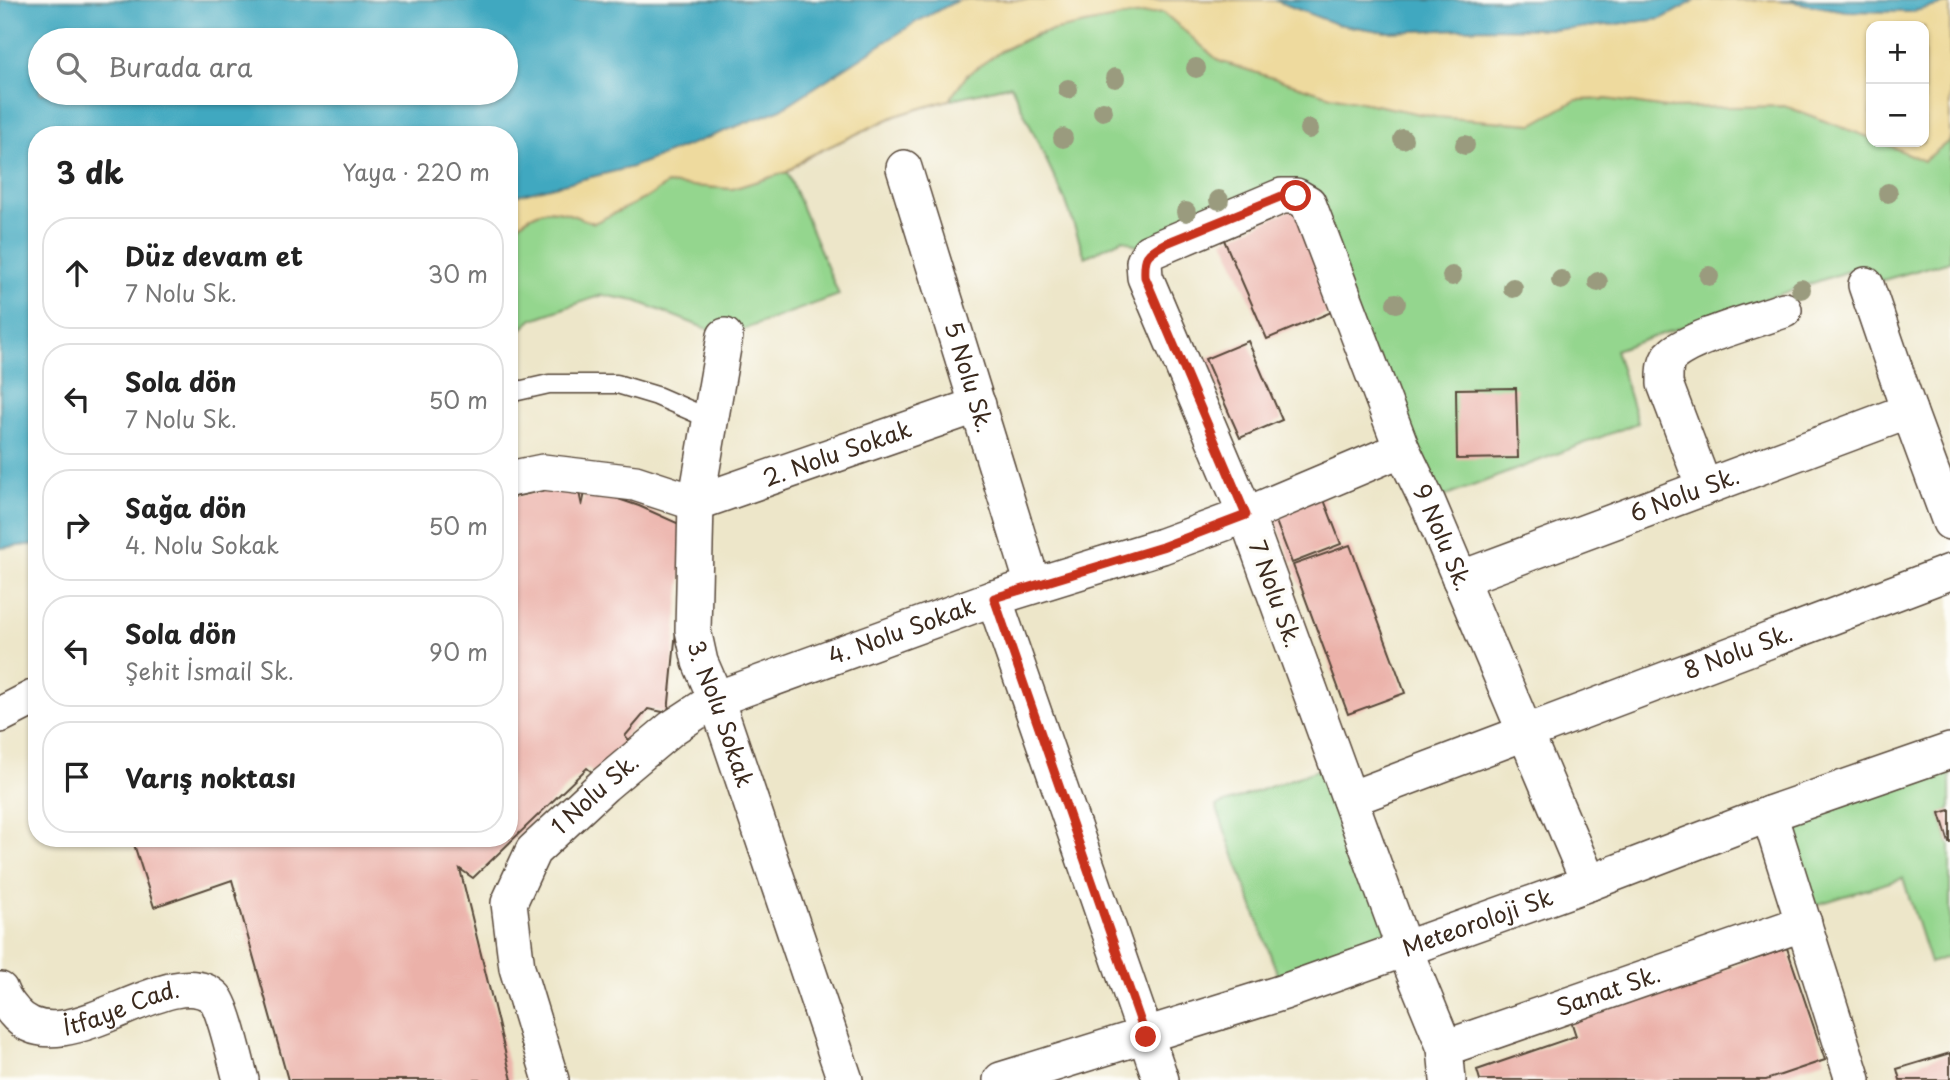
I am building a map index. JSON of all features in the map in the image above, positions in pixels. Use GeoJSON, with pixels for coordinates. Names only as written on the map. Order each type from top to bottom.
{"type":"FeatureCollection","features":[{"type":"Feature","properties":{"kind":"street","name":"5 Nolu Sk."},"geometry":{"type":"LineString","coordinates":[[904,168],[1033,584]]}},
{"type":"Feature","properties":{"kind":"street","name":"7 Nolu Sk."},"geometry":{"type":"LineString","coordinates":[[1296,196],[1282,196],[1149,252],[1144,262],[1145,277],[1246,515],[1447,1064]]}},
{"type":"Feature","properties":{"kind":"street","name":"9 Nolu Sk."},"geometry":{"type":"LineString","coordinates":[[1296,196],[1308,203],[1402,449],[1428,503],[1589,883]]}},
{"type":"Feature","properties":{"kind":"street"},"geometry":{"type":"LineString","coordinates":[[1866,285],[1950,522]]}},
{"type":"Feature","properties":{"kind":"street"},"geometry":{"type":"LineString","coordinates":[[1704,487],[1665,384],[1665,367],[1671,355],[1692,344],[1784,310]]}},
{"type":"Feature","properties":{"kind":"street","name":"3. Nolu Sokak"},"geometry":{"type":"LineString","coordinates":[[725,336],[696,503],[693,630],[700,662],[716,699],[845,1080]]}},
{"type":"Feature","properties":{"kind":"street","name":"2. Nolu Sokak"},"geometry":{"type":"LineString","coordinates":[[696,503],[978,405]]}},
{"type":"Feature","properties":{"kind":"street","name":"6 Nolu Sk."},"geometry":{"type":"LineString","coordinates":[[1460,579],[1909,411]]}},
{"type":"Feature","properties":{"kind":"street","name":"4. Nolu Sokak"},"geometry":{"type":"LineString","coordinates":[[716,699],[1033,584],[1162,547],[1246,515],[1402,449]]}},
{"type":"Feature","properties":{"kind":"street"},"geometry":{"type":"LineString","coordinates":[[518,477],[543,471],[635,483],[696,503]]}},
{"type":"Feature","properties":{"kind":"street","name":"8 Nolu Sk."},"geometry":{"type":"LineString","coordinates":[[1350,799],[1950,572]]}},
{"type":"Feature","properties":{"kind":"street"},"geometry":{"type":"LineString","coordinates":[[994,598],[1160,1080]]}},
{"type":"Feature","properties":{"kind":"street","name":"1 Nolu Sk."},"geometry":{"type":"LineString","coordinates":[[551,1080],[517,968],[509,903],[533,851],[604,785],[672,728],[716,699]]}},
{"type":"Feature","properties":{"kind":"street"},"geometry":{"type":"LineString","coordinates":[[0,715],[28,701]]}},
{"type":"Feature","properties":{"kind":"street","name":"Meteoroloji Sk"},"geometry":{"type":"LineString","coordinates":[[1001,1080],[1284,992],[1589,883],[1769,814],[1950,751]]}},
{"type":"Feature","properties":{"kind":"street"},"geometry":{"type":"LineString","coordinates":[[1769,814],[1853,1080]]}},
{"type":"Feature","properties":{"kind":"street","name":"Sanat Sk."},"geometry":{"type":"LineString","coordinates":[[1447,1064],[1804,923]]}},
{"type":"Feature","properties":{"kind":"street","name":"İtfaye Cad."},"geometry":{"type":"LineString","coordinates":[[0,990],[2,997],[23,1023],[54,1031],[178,989],[200,988],[217,1000],[241,1080]]}},
{"type":"Feature","properties":{"kind":"lane"},"geometry":{"type":"LineString","coordinates":[[518,391],[549,384],[617,384],[657,396],[710,419]]}},
{"type":"Feature","properties":{"kind":"green space"},"geometry":{"type":"Polygon","coordinates":[[[1164,12],[1219,61],[1331,96],[1436,117],[1533,124],[1576,100],[1607,99],[1666,108],[1785,106],[1866,136],[1866,147],[1895,147],[1924,160],[1950,140],[1950,261],[1866,285],[1857,268],[1615,350],[1638,423],[1428,503],[1296,196],[1149,252],[1123,239],[1085,257],[1066,202],[1011,85],[949,100],[966,77],[990,58],[1012,46],[1061,28],[1164,12]]]}},
{"type":"Feature","properties":{"kind":"green space"},"geometry":{"type":"Polygon","coordinates":[[[787,172],[839,295],[725,336],[636,301],[602,295],[533,319],[518,332],[518,224],[521,222],[541,212],[559,211],[594,223],[648,197],[667,184],[732,189],[787,172]]]}},
{"type":"Feature","properties":{"kind":"green space"},"geometry":{"type":"Polygon","coordinates":[[[1950,751],[1950,810],[1940,814],[1950,845],[1950,956],[1930,963],[1903,878],[1799,910],[1769,814],[1950,751]]]}},
{"type":"Feature","properties":{"kind":"green space"},"geometry":{"type":"Polygon","coordinates":[[[1337,763],[1404,948],[1284,992],[1216,806],[1337,763]]]}},
{"type":"Feature","properties":{"kind":"sand"},"geometry":{"type":"Polygon","coordinates":[[[958,0],[1274,0],[1336,24],[1387,32],[1485,28],[1570,29],[1661,19],[1696,0],[1781,0],[1846,11],[1909,12],[1950,3],[1950,140],[1924,161],[1892,147],[1929,147],[1929,21],[1866,21],[1866,136],[1785,106],[1666,108],[1607,99],[1576,100],[1533,124],[1436,117],[1331,96],[1219,61],[1163,12],[1125,16],[1036,34],[1002,50],[967,75],[949,100],[895,116],[807,157],[787,172],[732,189],[667,184],[648,197],[594,223],[550,210],[532,215],[518,225],[518,195],[632,167],[781,109],[916,22],[958,0]]]}},
{"type":"Feature","properties":{"kind":"water"},"geometry":{"type":"Polygon","coordinates":[[[0,0],[958,0],[916,22],[781,109],[632,167],[518,195],[518,126],[28,126],[28,545],[0,548],[0,0]]]}},
{"type":"Feature","properties":{"kind":"water"},"geometry":{"type":"Polygon","coordinates":[[[1274,0],[1696,0],[1661,19],[1570,29],[1485,28],[1387,32],[1336,24],[1274,0]]]}},
{"type":"Feature","properties":{"kind":"water"},"geometry":{"type":"Polygon","coordinates":[[[1781,0],[1950,0],[1950,3],[1910,12],[1846,11],[1781,0]]]}},
{"type":"Feature","properties":{"kind":"building"},"geometry":{"type":"Polygon","coordinates":[[[1299,206],[1341,308],[1267,339],[1224,240],[1299,206]]]}},
{"type":"Feature","properties":{"kind":"building"},"geometry":{"type":"Polygon","coordinates":[[[1248,341],[1282,420],[1240,438],[1205,359],[1248,341]]]}},
{"type":"Feature","properties":{"kind":"building"},"geometry":{"type":"Polygon","coordinates":[[[1516,388],[1518,458],[1457,459],[1456,389],[1516,388]]]}},
{"type":"Feature","properties":{"kind":"building"},"geometry":{"type":"Polygon","coordinates":[[[577,483],[582,506],[586,488],[639,506],[686,527],[668,713],[648,709],[625,736],[634,748],[598,777],[587,768],[518,835],[518,496],[577,483]]]}},
{"type":"Feature","properties":{"kind":"building"},"geometry":{"type":"Polygon","coordinates":[[[1321,492],[1341,544],[1292,563],[1272,511],[1321,492]]]}},
{"type":"Feature","properties":{"kind":"building"},"geometry":{"type":"Polygon","coordinates":[[[1350,545],[1405,693],[1348,714],[1293,565],[1350,545]]]}},
{"type":"Feature","properties":{"kind":"building"},"geometry":{"type":"Polygon","coordinates":[[[1950,810],[1950,843],[1949,843],[1940,813],[1950,810]]]}},
{"type":"Feature","properties":{"kind":"building"},"geometry":{"type":"Polygon","coordinates":[[[135,847],[505,847],[473,878],[460,869],[512,1080],[288,1080],[232,880],[154,907],[135,847]]]}},
{"type":"Feature","properties":{"kind":"building"},"geometry":{"type":"Polygon","coordinates":[[[1787,948],[1825,1060],[1766,1080],[1480,1080],[1477,1070],[1576,1036],[1571,1021],[1787,948]]]}},
{"type":"Feature","properties":{"kind":"building"},"geometry":{"type":"Polygon","coordinates":[[[1950,1053],[1950,1080],[1900,1080],[1897,1069],[1950,1053]]]}},
{"type":"Feature","properties":{"kind":"route"},"geometry":{"type":"LineString","coordinates":[[1146,1037],[994,598],[1162,547],[1246,515],[1145,277],[1144,262],[1149,252],[1164,244],[1282,196],[1296,196]]}}]}
